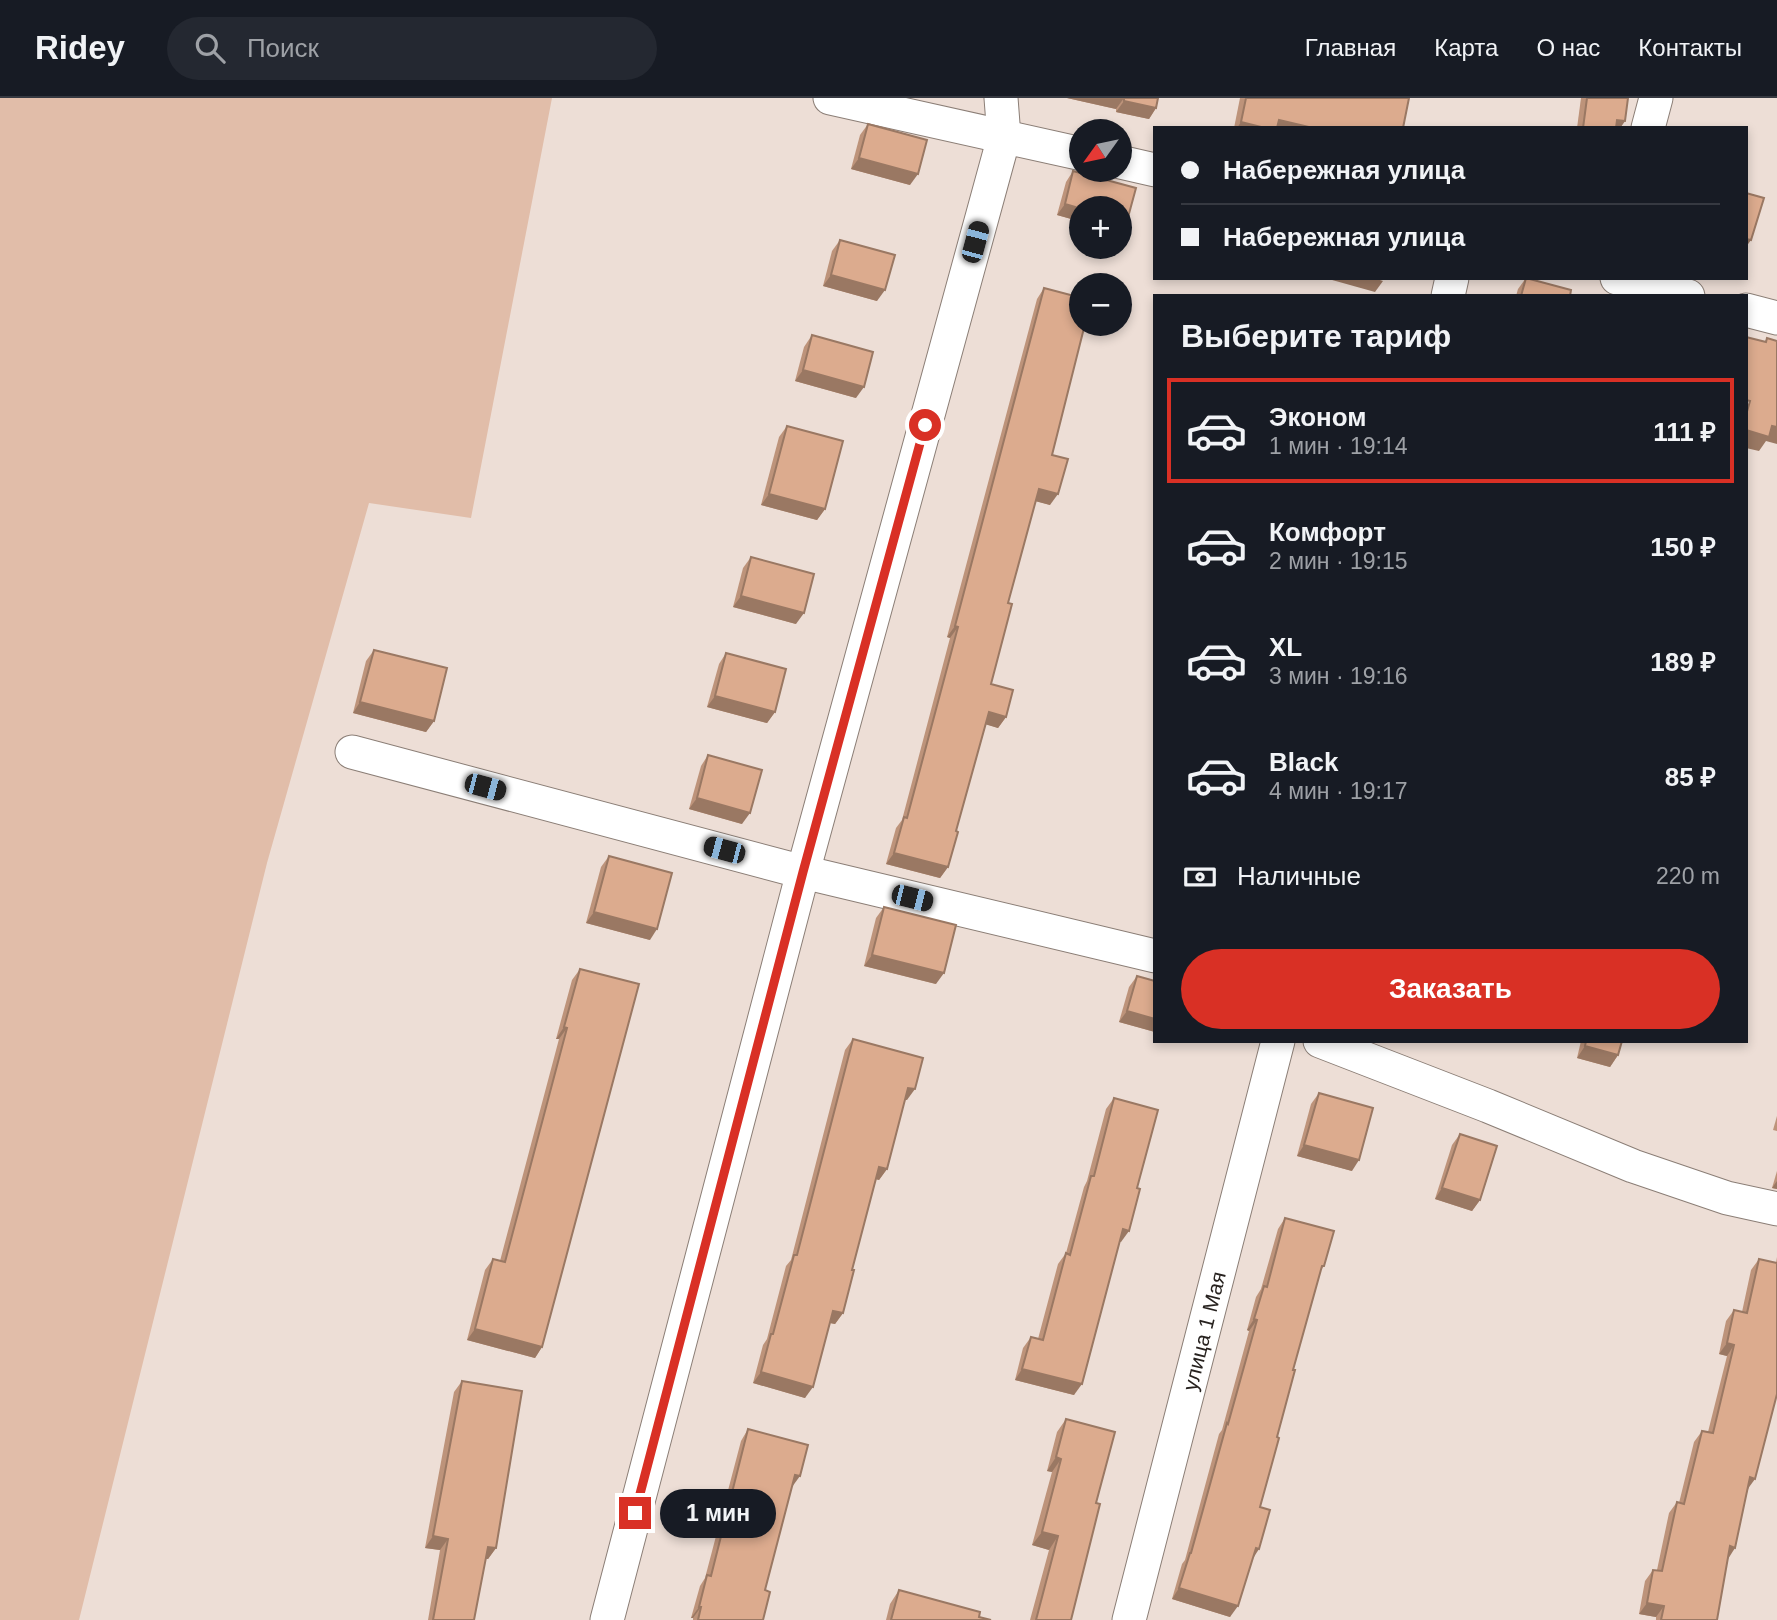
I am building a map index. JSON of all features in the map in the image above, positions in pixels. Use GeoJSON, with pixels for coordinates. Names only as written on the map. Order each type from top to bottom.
{"type":"FeatureCollection","features":[{"type":"Feature","properties":{"kind":"street"},"geometry":{"type":"LineString","coordinates":[[830,98],[1069,151]]}},
{"type":"Feature","properties":{"kind":"street"},"geometry":{"type":"LineString","coordinates":[[607,1620],[803,872],[1004,137],[1001,98]]}},
{"type":"Feature","properties":{"kind":"street"},"geometry":{"type":"LineString","coordinates":[[1649,126],[1657,98]]}},
{"type":"Feature","properties":{"kind":"street"},"geometry":{"type":"LineString","coordinates":[[1132,165],[1153,170]]}},
{"type":"Feature","properties":{"kind":"street"},"geometry":{"type":"LineString","coordinates":[[1625,280],[1680,294]]}},
{"type":"Feature","properties":{"kind":"street"},"geometry":{"type":"LineString","coordinates":[[1748,311],[1777,318]]}},
{"type":"Feature","properties":{"kind":"street"},"geometry":{"type":"LineString","coordinates":[[352,752],[803,872],[1153,956]]}},
{"type":"Feature","properties":{"kind":"street","name":"улица 1 Мая"},"geometry":{"type":"LineString","coordinates":[[1129,1620],[1277,1043]]}},
{"type":"Feature","properties":{"kind":"street"},"geometry":{"type":"LineString","coordinates":[[1325,1043],[1633,1166],[1727,1198],[1777,1209]]}},
{"type":"Feature","properties":{"kind":"shaded area"},"geometry":{"type":"Polygon","coordinates":[[[0,98],[552,98],[471,518],[369,503],[267,863],[79,1620],[0,1620],[0,98]]]}},
{"type":"Feature","properties":{"kind":"building"},"geometry":{"type":"Polygon","coordinates":[[[1124,98],[1158,98],[1156,108],[1124,101],[1124,98]]]}},
{"type":"Feature","properties":{"kind":"building"},"geometry":{"type":"Polygon","coordinates":[[[1246,98],[1409,98],[1403,126],[1304,126],[1279,120],[1278,126],[1257,126],[1241,122],[1246,98]]]}},
{"type":"Feature","properties":{"kind":"building"},"geometry":{"type":"Polygon","coordinates":[[[1587,98],[1628,98],[1625,121],[1617,120],[1616,126],[1583,126],[1587,98]]]}},
{"type":"Feature","properties":{"kind":"building"},"geometry":{"type":"Polygon","coordinates":[[[868,124],[927,140],[918,174],[859,158],[868,124]]]}},
{"type":"Feature","properties":{"kind":"building"},"geometry":{"type":"Polygon","coordinates":[[[1070,182],[1114,182],[1136,188],[1132,203],[1132,196],[1069,196],[1069,205],[1065,204],[1070,182]]]}},
{"type":"Feature","properties":{"kind":"building"},"geometry":{"type":"Polygon","coordinates":[[[1748,194],[1764,198],[1751,240],[1748,239],[1748,194]]]}},
{"type":"Feature","properties":{"kind":"building"},"geometry":{"type":"Polygon","coordinates":[[[840,240],[895,255],[885,290],[831,275],[840,240]]]}},
{"type":"Feature","properties":{"kind":"building"},"geometry":{"type":"Polygon","coordinates":[[[1525,280],[1571,290],[1570,294],[1522,294],[1525,280]]]}},
{"type":"Feature","properties":{"kind":"building"},"geometry":{"type":"Polygon","coordinates":[[[1044,288],[1069,295],[1069,336],[1082,336],[1052,455],[1068,459],[1058,494],[1039,489],[1008,603],[1012,604],[991,684],[1013,690],[1006,717],[989,712],[948,867],[894,853],[904,817],[907,818],[958,627],[955,626],[1044,288]]]}},
{"type":"Feature","properties":{"kind":"building"},"geometry":{"type":"Polygon","coordinates":[[[812,335],[873,352],[864,387],[803,370],[812,335]]]}},
{"type":"Feature","properties":{"kind":"building"},"geometry":{"type":"Polygon","coordinates":[[[1748,338],[1766,342],[1767,338],[1777,341],[1777,427],[1772,426],[1769,437],[1748,431],[1748,338]]]}},
{"type":"Feature","properties":{"kind":"building"},"geometry":{"type":"Polygon","coordinates":[[[787,426],[843,441],[825,509],[769,494],[787,426]]]}},
{"type":"Feature","properties":{"kind":"building"},"geometry":{"type":"Polygon","coordinates":[[[751,557],[814,574],[804,613],[741,596],[751,557]]]}},
{"type":"Feature","properties":{"kind":"building"},"geometry":{"type":"Polygon","coordinates":[[[374,650],[447,668],[434,721],[360,702],[374,650]]]}},
{"type":"Feature","properties":{"kind":"building"},"geometry":{"type":"Polygon","coordinates":[[[726,653],[786,669],[775,712],[715,696],[726,653]]]}},
{"type":"Feature","properties":{"kind":"building"},"geometry":{"type":"Polygon","coordinates":[[[708,755],[762,770],[750,813],[697,798],[708,755]]]}},
{"type":"Feature","properties":{"kind":"building"},"geometry":{"type":"Polygon","coordinates":[[[609,856],[672,873],[657,929],[594,912],[609,856]]]}},
{"type":"Feature","properties":{"kind":"building"},"geometry":{"type":"Polygon","coordinates":[[[884,907],[956,925],[944,973],[872,955],[884,907]]]}},
{"type":"Feature","properties":{"kind":"building"},"geometry":{"type":"Polygon","coordinates":[[[580,969],[639,984],[542,1347],[475,1329],[493,1259],[505,1262],[580,969]]]}},
{"type":"Feature","properties":{"kind":"building"},"geometry":{"type":"Polygon","coordinates":[[[1137,976],[1153,980],[1153,1018],[1127,1011],[1137,976]]]}},
{"type":"Feature","properties":{"kind":"building"},"geometry":{"type":"Polygon","coordinates":[[[853,1039],[923,1058],[915,1089],[908,1088],[887,1169],[879,1167],[843,1313],[833,1311],[813,1387],[761,1372],[794,1255],[797,1255],[853,1039]]]}},
{"type":"Feature","properties":{"kind":"building"},"geometry":{"type":"Polygon","coordinates":[[[1586,1043],[1621,1043],[1618,1055],[1585,1046],[1586,1043]]]}},
{"type":"Feature","properties":{"kind":"building"},"geometry":{"type":"Polygon","coordinates":[[[1319,1093],[1373,1108],[1359,1160],[1304,1145],[1319,1093]]]}},
{"type":"Feature","properties":{"kind":"building"},"geometry":{"type":"Polygon","coordinates":[[[1114,1098],[1158,1110],[1137,1188],[1140,1189],[1129,1231],[1123,1229],[1082,1384],[1022,1369],[1031,1337],[1043,1340],[1066,1253],[1070,1255],[1091,1176],[1094,1176],[1114,1098]]]}},
{"type":"Feature","properties":{"kind":"building"},"geometry":{"type":"Polygon","coordinates":[[[1460,1134],[1497,1146],[1480,1200],[1442,1188],[1460,1134]]]}},
{"type":"Feature","properties":{"kind":"building"},"geometry":{"type":"Polygon","coordinates":[[[1285,1218],[1334,1231],[1293,1370],[1277,1437],[1279,1438],[1260,1507],[1270,1510],[1238,1606],[1179,1588],[1285,1218]]]}},
{"type":"Feature","properties":{"kind":"building"},"geometry":{"type":"Polygon","coordinates":[[[1759,1259],[1777,1263],[1777,1394],[1755,1479],[1750,1477],[1735,1548],[1730,1546],[1717,1620],[1661,1620],[1664,1606],[1647,1603],[1653,1570],[1662,1571],[1677,1502],[1684,1504],[1702,1431],[1713,1433],[1734,1345],[1727,1343],[1734,1310],[1747,1313],[1759,1259]]]}},
{"type":"Feature","properties":{"kind":"building"},"geometry":{"type":"Polygon","coordinates":[[[462,1381],[522,1391],[496,1548],[488,1547],[474,1620],[433,1620],[448,1539],[433,1536],[462,1381]]]}},
{"type":"Feature","properties":{"kind":"building"},"geometry":{"type":"Polygon","coordinates":[[[1066,1419],[1115,1432],[1096,1503],[1100,1504],[1071,1620],[1036,1620],[1058,1536],[1042,1532],[1061,1459],[1056,1457],[1066,1419]]]}},
{"type":"Feature","properties":{"kind":"building"},"geometry":{"type":"Polygon","coordinates":[[[748,1429],[808,1445],[800,1476],[795,1475],[765,1590],[770,1592],[763,1620],[698,1620],[707,1575],[711,1576],[748,1429]]]}},
{"type":"Feature","properties":{"kind":"building"},"geometry":{"type":"Polygon","coordinates":[[[899,1590],[980,1612],[979,1617],[991,1620],[891,1620],[899,1590]]]}},
{"type":"Feature","properties":{"kind":"route"},"geometry":{"type":"LineString","coordinates":[[635,1513],[803,872],[925,425]]}}]}
